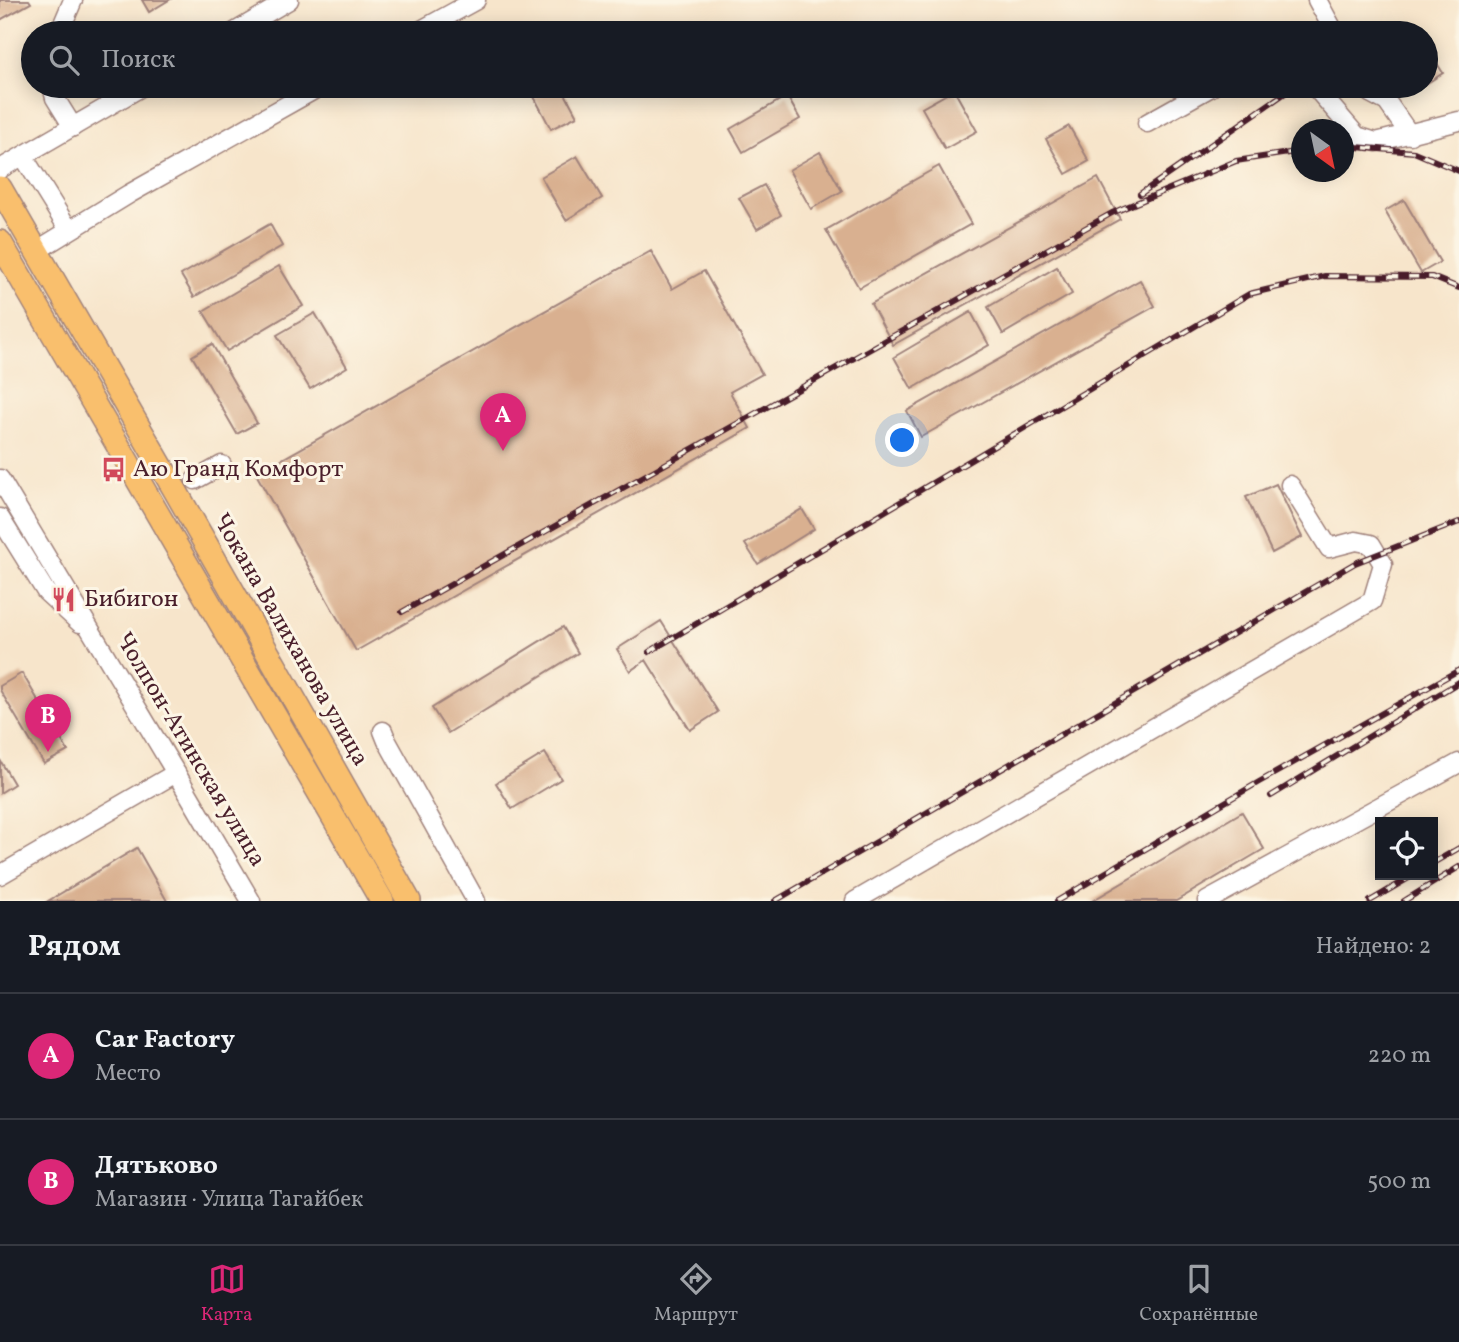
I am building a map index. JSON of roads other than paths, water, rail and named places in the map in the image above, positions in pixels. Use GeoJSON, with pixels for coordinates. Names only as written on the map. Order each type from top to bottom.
{"type":"FeatureCollection","features":[{"type":"Feature","properties":{"kind":"main road","name":"Чокана Валиханова улица"},"geometry":{"type":"LineString","coordinates":[[0,188],[36,251],[185,485],[409,901]]}},
{"type":"Feature","properties":{"kind":"main road","name":"Чокана Валиханова улица"},"geometry":{"type":"LineString","coordinates":[[0,242],[382,901]]}},
{"type":"Feature","properties":{"kind":"main road"},"geometry":{"type":"LineString","coordinates":[[152,503],[185,485]]}},
{"type":"Feature","properties":{"kind":"street"},"geometry":{"type":"LineString","coordinates":[[64,21],[73,0]]}},
{"type":"Feature","properties":{"kind":"street"},"geometry":{"type":"LineString","coordinates":[[248,21],[266,6],[289,0]]}},
{"type":"Feature","properties":{"kind":"street"},"geometry":{"type":"LineString","coordinates":[[438,21],[476,0]]}},
{"type":"Feature","properties":{"kind":"street"},"geometry":{"type":"LineString","coordinates":[[1317,0],[1328,21]]}},
{"type":"Feature","properties":{"kind":"street"},"geometry":{"type":"LineString","coordinates":[[55,98],[73,127]]}},
{"type":"Feature","properties":{"kind":"street"},"geometry":{"type":"LineString","coordinates":[[0,169],[123,98]]}},
{"type":"Feature","properties":{"kind":"street"},"geometry":{"type":"LineString","coordinates":[[36,251],[129,194],[300,98]]}},
{"type":"Feature","properties":{"kind":"street"},"geometry":{"type":"LineString","coordinates":[[1147,122],[1191,98]]}},
{"type":"Feature","properties":{"kind":"street"},"geometry":{"type":"LineString","coordinates":[[1324,98],[1357,136],[1376,142],[1459,121]]}},
{"type":"Feature","properties":{"kind":"street"},"geometry":{"type":"LineString","coordinates":[[1379,98],[1387,102],[1410,135]]}},
{"type":"Feature","properties":{"kind":"street"},"geometry":{"type":"LineString","coordinates":[[23,156],[69,230]]}},
{"type":"Feature","properties":{"kind":"street"},"geometry":{"type":"LineString","coordinates":[[185,485],[222,465]]}},
{"type":"Feature","properties":{"kind":"street","name":"Чолпон-Атинская улица"},"geometry":{"type":"LineString","coordinates":[[0,479],[251,901]]}},
{"type":"Feature","properties":{"kind":"street"},"geometry":{"type":"LineString","coordinates":[[855,901],[1372,601],[1383,564],[1371,544],[1356,541],[1329,548],[1290,485]]}},
{"type":"Feature","properties":{"kind":"street"},"geometry":{"type":"LineString","coordinates":[[0,518],[46,592],[93,635]]}},
{"type":"Feature","properties":{"kind":"street"},"geometry":{"type":"LineString","coordinates":[[383,731],[476,901]]}},
{"type":"Feature","properties":{"kind":"street"},"geometry":{"type":"LineString","coordinates":[[1207,901],[1459,764]]}},
{"type":"Feature","properties":{"kind":"street"},"geometry":{"type":"LineString","coordinates":[[0,875],[176,773]]}},
{"type":"Feature","properties":{"kind":"railway"},"geometry":{"type":"LineString","coordinates":[[1140,194],[1278,98]]}},
{"type":"Feature","properties":{"kind":"railway"},"geometry":{"type":"LineString","coordinates":[[1354,147],[1414,152],[1459,171]]}},
{"type":"Feature","properties":{"kind":"railway"},"geometry":{"type":"LineString","coordinates":[[402,612],[1112,213],[1236,161],[1291,153]]}},
{"type":"Feature","properties":{"kind":"railway"},"geometry":{"type":"LineString","coordinates":[[649,652],[1249,294],[1325,276],[1432,277],[1459,288]]}},
{"type":"Feature","properties":{"kind":"railway"},"geometry":{"type":"LineString","coordinates":[[775,901],[1355,563],[1459,522]]}},
{"type":"Feature","properties":{"kind":"railway"},"geometry":{"type":"LineString","coordinates":[[1057,901],[1259,782],[1459,670]]}},
{"type":"Feature","properties":{"kind":"railway"},"geometry":{"type":"LineString","coordinates":[[1271,796],[1459,682]]}},
{"type":"Feature","properties":{"kind":"railway"},"geometry":{"type":"LineString","coordinates":[[1438,860],[1459,848]]}},
{"type":"Feature","properties":{"kind":"railway"},"geometry":{"type":"LineString","coordinates":[[1404,901],[1459,867]]}},
{"type":"Feature","properties":{"kind":"railway"},"geometry":{"type":"LineString","coordinates":[[1370,901],[1406,880]]}},
{"type":"Feature","properties":{"kind":"place","name":"Car Factory"},"geometry":{"type":"Point","coordinates":[503,451]}},
{"type":"Feature","properties":{"kind":"place","name":"Аю Гранд Комфорт"},"geometry":{"type":"Point","coordinates":[113,470]}},
{"type":"Feature","properties":{"kind":"place","name":"Бибигон"},"geometry":{"type":"Point","coordinates":[64,600]}},
{"type":"Feature","properties":{"kind":"place","name":"Дятьково"},"geometry":{"type":"Point","coordinates":[48,752]}}]}
